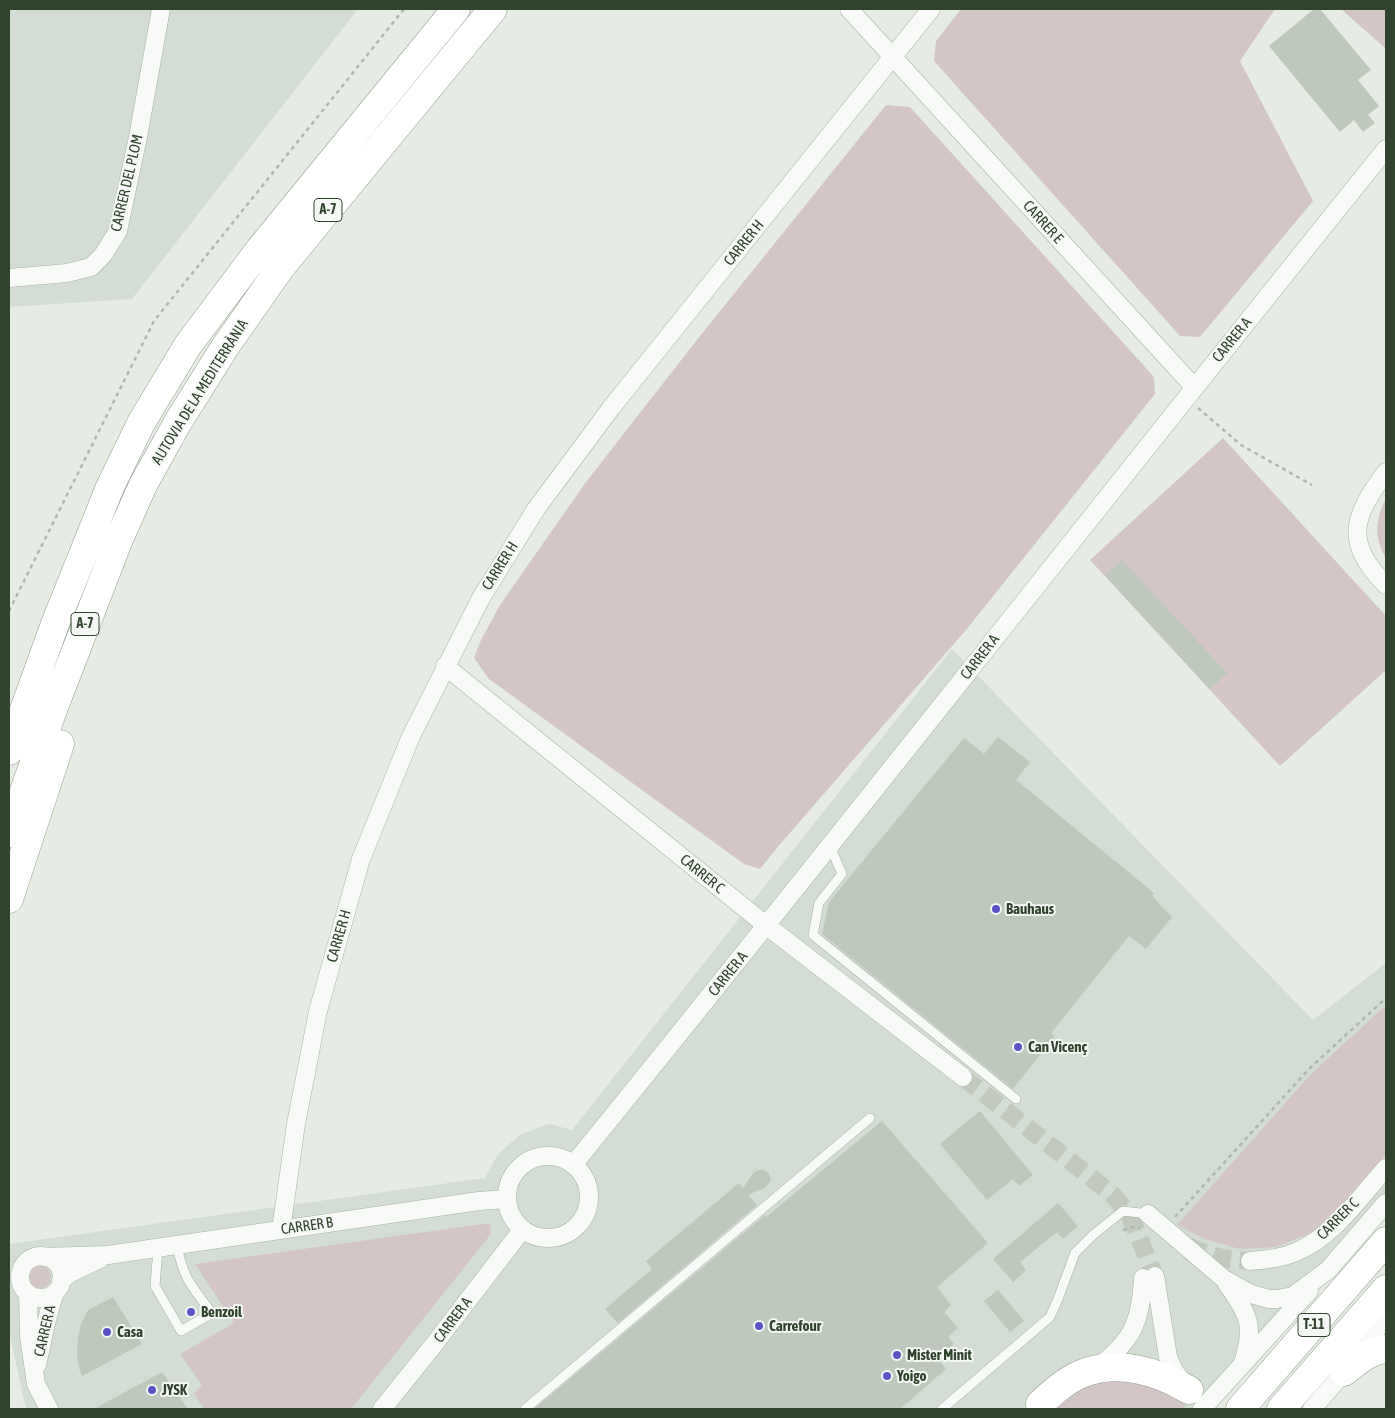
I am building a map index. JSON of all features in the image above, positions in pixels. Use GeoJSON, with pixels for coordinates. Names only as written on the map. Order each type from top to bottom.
{"type":"FeatureCollection","features":[{"type":"Feature","properties":{"kind":"highway","name":"AUTOVIA DE LA MEDITERRÀNIA"},"geometry":{"type":"LineString","coordinates":[[9,751],[58,616],[110,487],[141,423],[188,345],[260,249],[456,9]]}},
{"type":"Feature","properties":{"kind":"highway","name":"AUTOVIA DE LA MEDITERRÀNIA"},"geometry":{"type":"LineString","coordinates":[[9,833],[54,707],[119,539],[143,485],[178,422],[225,347],[281,267],[493,9]]}},
{"type":"Feature","properties":{"kind":"highway"},"geometry":{"type":"LineString","coordinates":[[9,899],[99,626],[131,542],[171,456],[178,422]]}},
{"type":"Feature","properties":{"kind":"highway"},"geometry":{"type":"LineString","coordinates":[[9,709],[69,555],[93,504],[110,487]]}},
{"type":"Feature","properties":{"kind":"highway","name":"T-11"},"geometry":{"type":"LineString","coordinates":[[1240,1409],[1386,1241]]}},
{"type":"Feature","properties":{"kind":"highway","name":"T-11"},"geometry":{"type":"LineString","coordinates":[[1280,1409],[1386,1289]]}},
{"type":"Feature","properties":{"kind":"highway"},"geometry":{"type":"LineString","coordinates":[[1344,1372],[1363,1358],[1378,1350],[1386,1349]]}},
{"type":"Feature","properties":{"kind":"highway"},"geometry":{"type":"LineString","coordinates":[[1040,1404],[1058,1388],[1079,1375],[1092,1370],[1124,1367],[1163,1376],[1195,1400]]}},
{"type":"Feature","properties":{"kind":"street","name":"CARRER DEL PLOM"},"geometry":{"type":"LineString","coordinates":[[9,278],[67,273],[91,267],[103,255],[118,231],[138,138],[161,9]]}},
{"type":"Feature","properties":{"kind":"street","name":"CARRER E"},"geometry":{"type":"LineString","coordinates":[[849,9],[1190,392]]}},
{"type":"Feature","properties":{"kind":"street","name":"CARRER H"},"geometry":{"type":"LineString","coordinates":[[281,1230],[296,1124],[318,1010],[358,869],[411,736],[481,598],[536,508],[612,408],[931,9]]}},
{"type":"Feature","properties":{"kind":"street","name":"CARRER A"},"geometry":{"type":"LineString","coordinates":[[573,1165],[767,926],[1190,392],[1386,149]]}},
{"type":"Feature","properties":{"kind":"street"},"geometry":{"type":"LineString","coordinates":[[1386,472],[1362,508],[1357,530],[1361,552],[1372,571],[1386,585]]}},
{"type":"Feature","properties":{"kind":"street","name":"CARRER C"},"geometry":{"type":"LineString","coordinates":[[446,666],[767,926],[963,1077]]}},
{"type":"Feature","properties":{"kind":"street"},"geometry":{"type":"LineString","coordinates":[[550,1156],[566,1160],[573,1165],[584,1179],[588,1192],[588,1205],[582,1220],[567,1234],[556,1238],[536,1237],[522,1230],[509,1212],[506,1199],[512,1176],[526,1162],[538,1157],[550,1156]]}},
{"type":"Feature","properties":{"kind":"street","name":"CARRER C"},"geometry":{"type":"LineString","coordinates":[[1250,1261],[1266,1260],[1294,1253],[1322,1238],[1386,1168]]}},
{"type":"Feature","properties":{"kind":"street","name":"CARRER B"},"geometry":{"type":"LineString","coordinates":[[9,1265],[35,1260],[108,1255],[479,1201],[506,1199]]}},
{"type":"Feature","properties":{"kind":"street"},"geometry":{"type":"LineString","coordinates":[[1137,1370],[1131,1359],[1131,1341],[1149,1277],[1168,1357],[1179,1379],[1195,1400],[1242,1366],[1386,1203]]}},
{"type":"Feature","properties":{"kind":"street"},"geometry":{"type":"LineString","coordinates":[[1148,1214],[1224,1279],[1259,1297],[1269,1299],[1293,1296],[1328,1270]]}},
{"type":"Feature","properties":{"kind":"street","name":"CARRER A"},"geometry":{"type":"LineString","coordinates":[[382,1409],[522,1230]]}},
{"type":"Feature","properties":{"kind":"street","name":"CARRER B"},"geometry":{"type":"LineString","coordinates":[[58,1287],[70,1273],[108,1255]]}},
{"type":"Feature","properties":{"kind":"street"},"geometry":{"type":"LineString","coordinates":[[19,1286],[38,1298],[46,1298],[58,1287],[61,1275],[58,1265],[48,1258],[35,1260]]}},
{"type":"Feature","properties":{"kind":"street","name":"CARRER A"},"geometry":{"type":"LineString","coordinates":[[35,1260],[20,1272],[19,1286],[30,1336],[36,1384],[49,1409]]}},
{"type":"Feature","properties":{"kind":"street"},"geometry":{"type":"LineString","coordinates":[[1224,1279],[1243,1308],[1249,1324],[1248,1347],[1242,1366]]}},
{"type":"Feature","properties":{"kind":"street","name":"CARRER A"},"geometry":{"type":"LineString","coordinates":[[35,1370],[43,1343],[48,1310],[58,1287]]}},
{"type":"Feature","properties":{"kind":"street"},"geometry":{"type":"LineString","coordinates":[[1312,1409],[1386,1318]]}},
{"type":"Feature","properties":{"kind":"street"},"geometry":{"type":"LineString","coordinates":[[1092,1370],[1110,1358],[1119,1349],[1134,1328]]}},
{"type":"Feature","properties":{"kind":"lane"},"geometry":{"type":"LineString","coordinates":[[830,846],[842,874],[820,903],[813,935],[1016,1099]]}},
{"type":"Feature","properties":{"kind":"lane"},"geometry":{"type":"LineString","coordinates":[[524,1409],[870,1118]]}},
{"type":"Feature","properties":{"kind":"lane"},"geometry":{"type":"LineString","coordinates":[[942,1409],[1050,1317],[1071,1261],[1084,1243],[1123,1211],[1148,1214]]}},
{"type":"Feature","properties":{"kind":"lane"},"geometry":{"type":"LineString","coordinates":[[158,1248],[155,1286],[181,1331],[212,1313],[189,1283],[181,1266],[177,1245]]}},
{"type":"Feature","properties":{"kind":"path"},"geometry":{"type":"LineString","coordinates":[[9,611],[154,321],[404,9]]}},
{"type":"Feature","properties":{"kind":"path"},"geometry":{"type":"LineString","coordinates":[[1190,392],[1241,445],[1312,485]]}},
{"type":"Feature","properties":{"kind":"path"},"geometry":{"type":"LineString","coordinates":[[1174,1218],[1309,1069],[1386,998]]}},
{"type":"Feature","properties":{"kind":"shaded area"},"geometry":{"type":"Polygon","coordinates":[[[9,9],[358,9],[132,299],[9,307],[9,9]]]}},
{"type":"Feature","properties":{"kind":"shaded area"},"geometry":{"type":"Polygon","coordinates":[[[961,9],[1275,9],[1240,61],[1313,201],[1200,337],[1180,336],[934,61],[936,41],[961,9]]]}},
{"type":"Feature","properties":{"kind":"shaded area"},"geometry":{"type":"Polygon","coordinates":[[[1341,9],[1386,9],[1386,49],[1341,9]]]}},
{"type":"Feature","properties":{"kind":"shaded area"},"geometry":{"type":"Polygon","coordinates":[[[886,105],[910,107],[1154,377],[1155,394],[966,630],[760,869],[744,864],[489,679],[474,658],[481,640],[500,605],[586,482],[700,336],[886,105]]]}},
{"type":"Feature","properties":{"kind":"shaded area"},"geometry":{"type":"Polygon","coordinates":[[[1223,438],[1386,616],[1386,670],[1280,766],[1090,560],[1223,438]]]}},
{"type":"Feature","properties":{"kind":"shaded area"},"geometry":{"type":"Polygon","coordinates":[[[1386,499],[1386,558],[1379,543],[1377,528],[1382,506],[1386,499]]]}},
{"type":"Feature","properties":{"kind":"shaded area"},"geometry":{"type":"Polygon","coordinates":[[[952,649],[1313,1020],[1386,963],[1386,1208],[1211,1409],[26,1409],[9,1331],[9,1244],[485,1178],[498,1154],[521,1134],[549,1124],[572,1130],[952,649]]]}},
{"type":"Feature","properties":{"kind":"shaded area"},"geometry":{"type":"Polygon","coordinates":[[[1386,1005],[1386,1154],[1344,1202],[1313,1232],[1276,1247],[1239,1249],[1205,1239],[1177,1225],[1311,1074],[1386,1005]]]}},
{"type":"Feature","properties":{"kind":"shaded area"},"geometry":{"type":"Polygon","coordinates":[[[490,1223],[491,1234],[351,1409],[204,1409],[194,1394],[202,1385],[180,1354],[234,1323],[195,1264],[490,1223]]]}},
{"type":"Feature","properties":{"kind":"shaded area"},"geometry":{"type":"Polygon","coordinates":[[[40,1266],[48,1269],[51,1277],[48,1285],[40,1288],[32,1285],[29,1277],[32,1269],[40,1266]]]}},
{"type":"Feature","properties":{"kind":"shaded area"},"geometry":{"type":"Polygon","coordinates":[[[1096,1381],[1143,1381],[1175,1396],[1186,1405],[1183,1409],[1051,1409],[1055,1403],[1096,1381]]]}},
{"type":"Feature","properties":{"kind":"building"},"geometry":{"type":"Polygon","coordinates":[[[1314,9],[1320,9],[1371,70],[1358,80],[1379,106],[1368,115],[1375,123],[1363,132],[1354,120],[1340,132],[1269,46],[1314,9]]]}},
{"type":"Feature","properties":{"kind":"building"},"geometry":{"type":"Polygon","coordinates":[[[1122,560],[1227,673],[1210,689],[1105,575],[1122,560]]]}},
{"type":"Feature","properties":{"kind":"building","name":"Bauhaus"},"geometry":{"type":"Polygon","coordinates":[[[998,737],[1030,762],[1016,780],[1154,893],[1152,896],[1172,917],[1146,949],[1129,936],[1051,1033],[1055,1036],[1013,1089],[822,934],[829,902],[964,738],[984,754],[998,737]]]}},
{"type":"Feature","properties":{"kind":"building"},"geometry":{"type":"Polygon","coordinates":[[[980,1111],[1033,1175],[1019,1186],[1013,1179],[987,1200],[940,1144],[980,1111]]]}},
{"type":"Feature","properties":{"kind":"building","name":"Carrefour"},"geometry":{"type":"Polygon","coordinates":[[[882,1121],[988,1243],[937,1287],[951,1305],[944,1312],[958,1328],[948,1337],[954,1344],[937,1358],[946,1369],[900,1409],[534,1409],[765,1215],[766,1217],[882,1121]]]}},
{"type":"Feature","properties":{"kind":"building"},"geometry":{"type":"Polygon","coordinates":[[[762,1169],[769,1173],[771,1180],[766,1187],[748,1195],[757,1205],[618,1323],[605,1309],[652,1269],[646,1261],[739,1183],[743,1188],[754,1172],[762,1169]]]}},
{"type":"Feature","properties":{"kind":"building"},"geometry":{"type":"Polygon","coordinates":[[[1058,1203],[1078,1226],[1063,1239],[1057,1232],[1020,1262],[1026,1270],[1013,1282],[993,1259],[1058,1203]]]}},
{"type":"Feature","properties":{"kind":"building"},"geometry":{"type":"Polygon","coordinates":[[[998,1290],[1024,1321],[1010,1332],[984,1301],[998,1290]]]}},
{"type":"Feature","properties":{"kind":"building","name":"Casa"},"geometry":{"type":"Polygon","coordinates":[[[113,1297],[142,1344],[82,1376],[77,1354],[81,1324],[88,1310],[113,1297]]]}},
{"type":"Feature","properties":{"kind":"building","name":"JYSK"},"geometry":{"type":"Polygon","coordinates":[[[162,1372],[188,1409],[94,1409],[162,1372]]]}},
{"type":"Feature","properties":{"kind":"tunnel"},"geometry":{"type":"LineString","coordinates":[[963,1077],[1112,1194],[1129,1214],[1155,1276]]}},
{"type":"Feature","properties":{"kind":"tunnel"},"geometry":{"type":"LineString","coordinates":[[1188,1246],[1218,1257],[1250,1261]]}},
{"type":"Feature","properties":{"kind":"place","name":"Bauhaus"},"geometry":{"type":"Point","coordinates":[996,909]}},
{"type":"Feature","properties":{"kind":"place","name":"Can Vicenç"},"geometry":{"type":"Point","coordinates":[1018,1047]}},
{"type":"Feature","properties":{"kind":"place","name":"Benzoil"},"geometry":{"type":"Point","coordinates":[191,1312]}},
{"type":"Feature","properties":{"kind":"place","name":"Carrefour"},"geometry":{"type":"Point","coordinates":[759,1326]}},
{"type":"Feature","properties":{"kind":"place","name":"Casa"},"geometry":{"type":"Point","coordinates":[107,1332]}},
{"type":"Feature","properties":{"kind":"place","name":"Mister Minit"},"geometry":{"type":"Point","coordinates":[897,1355]}},
{"type":"Feature","properties":{"kind":"place","name":"Yoigo"},"geometry":{"type":"Point","coordinates":[887,1376]}},
{"type":"Feature","properties":{"kind":"place","name":"JYSK"},"geometry":{"type":"Point","coordinates":[152,1390]}}]}
